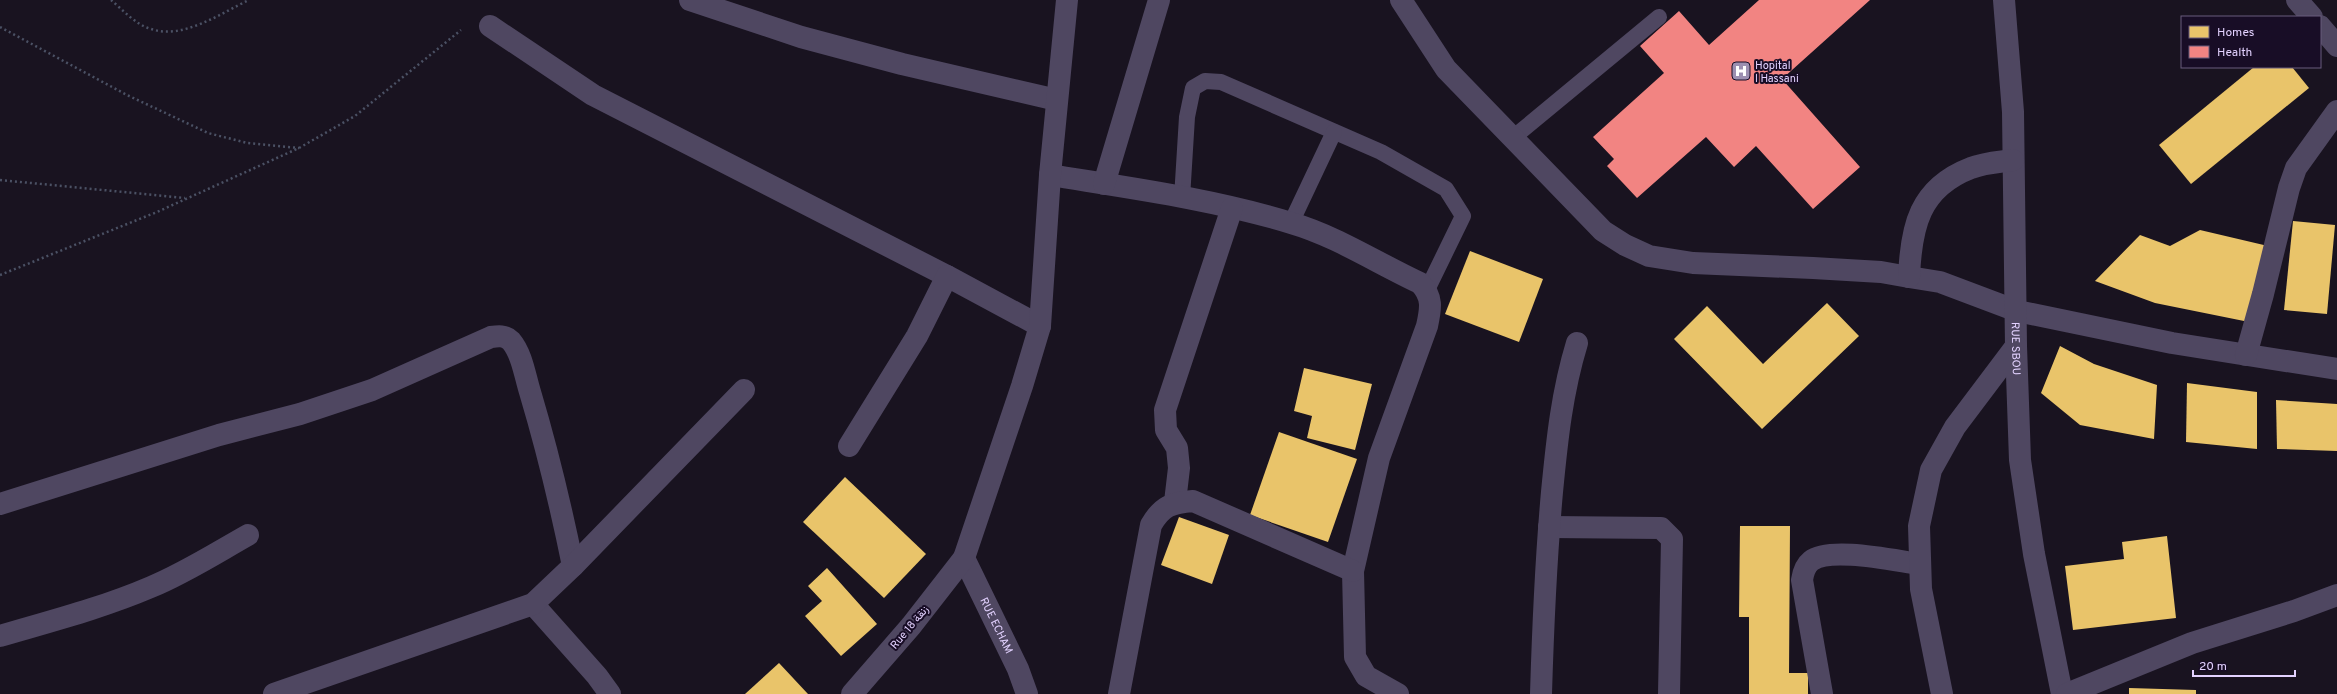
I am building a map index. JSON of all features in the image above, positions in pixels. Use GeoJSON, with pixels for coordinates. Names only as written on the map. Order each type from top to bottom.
{"type":"FeatureCollection","features":[{"type":"Feature","properties":{"kind":"street"},"geometry":{"type":"LineString","coordinates":[[690,0],[801,37],[902,64],[1057,100]]}},
{"type":"Feature","properties":{"kind":"street","name":"Rue 18 زنقة"},"geometry":{"type":"LineString","coordinates":[[852,694],[911,626],[964,558],[1040,326],[1050,175],[1067,0]]}},
{"type":"Feature","properties":{"kind":"street"},"geometry":{"type":"LineString","coordinates":[[1104,184],[1159,0]]}},
{"type":"Feature","properties":{"kind":"street"},"geometry":{"type":"LineString","coordinates":[[1401,0],[1446,69],[1514,137],[1603,231],[1625,245],[1649,256],[1693,263],[1881,272],[1940,282],[2017,311],[2165,341],[2337,369]]}},
{"type":"Feature","properties":{"kind":"street","name":"RUE SBOU"},"geometry":{"type":"LineString","coordinates":[[2004,0],[2013,112],[2017,311],[2016,346],[2020,460],[2034,554],[2062,694]]}},
{"type":"Feature","properties":{"kind":"street"},"geometry":{"type":"LineString","coordinates":[[2297,0],[2311,16]]}},
{"type":"Feature","properties":{"kind":"street"},"geometry":{"type":"LineString","coordinates":[[2312,16],[2313,0]]}},
{"type":"Feature","properties":{"kind":"street"},"geometry":{"type":"LineString","coordinates":[[490,26],[593,94],[947,276],[1040,326]]}},
{"type":"Feature","properties":{"kind":"street"},"geometry":{"type":"LineString","coordinates":[[2321,27],[2337,46]]}},
{"type":"Feature","properties":{"kind":"street"},"geometry":{"type":"LineString","coordinates":[[2246,355],[2263,294],[2288,188],[2296,168],[2337,111]]}},
{"type":"Feature","properties":{"kind":"street"},"geometry":{"type":"LineString","coordinates":[[1909,277],[1911,241],[1914,230],[1926,203],[1933,193],[1956,175],[1972,167],[2013,160]]}},
{"type":"Feature","properties":{"kind":"street"},"geometry":{"type":"LineString","coordinates":[[1050,175],[1182,198],[1232,208],[1291,223],[1342,244],[1420,282],[1427,290],[1432,304],[1427,326],[1379,458],[1352,570],[1355,657],[1366,676],[1398,694]]}},
{"type":"Feature","properties":{"kind":"street"},"geometry":{"type":"LineString","coordinates":[[1175,502],[1179,468],[1177,448],[1166,430],[1166,410],[1232,208]]}},
{"type":"Feature","properties":{"kind":"street"},"geometry":{"type":"LineString","coordinates":[[849,446],[917,336],[947,276]]}},
{"type":"Feature","properties":{"kind":"street"},"geometry":{"type":"LineString","coordinates":[[0,504],[219,435],[300,414],[372,390],[491,337],[501,335],[510,340],[518,352],[560,501],[573,566]]}},
{"type":"Feature","properties":{"kind":"street"},"geometry":{"type":"LineString","coordinates":[[1541,694],[1549,527],[1559,420],[1566,381],[1577,343]]}},
{"type":"Feature","properties":{"kind":"street"},"geometry":{"type":"LineString","coordinates":[[1942,694],[1921,589],[1919,526],[1931,470],[1955,427],[2016,346]]}},
{"type":"Feature","properties":{"kind":"street"},"geometry":{"type":"LineString","coordinates":[[274,694],[533,604],[573,566],[744,390]]}},
{"type":"Feature","properties":{"kind":"street"},"geometry":{"type":"LineString","coordinates":[[1119,694],[1151,525],[1158,512],[1175,502],[1193,501],[1352,570]]}},
{"type":"Feature","properties":{"kind":"street"},"geometry":{"type":"LineString","coordinates":[[1549,527],[1661,528],[1672,539],[1669,694]]}},
{"type":"Feature","properties":{"kind":"street"},"geometry":{"type":"LineString","coordinates":[[0,636],[90,609],[151,587],[199,564],[248,535]]}},
{"type":"Feature","properties":{"kind":"street"},"geometry":{"type":"LineString","coordinates":[[1822,694],[1802,580],[1807,566],[1818,558],[1839,554],[1920,564]]}},
{"type":"Feature","properties":{"kind":"street","name":"RUE ECHAM"},"geometry":{"type":"LineString","coordinates":[[964,558],[1018,669],[1027,694]]}},
{"type":"Feature","properties":{"kind":"street"},"geometry":{"type":"LineString","coordinates":[[2067,694],[2192,643],[2294,611],[2337,595]]}},
{"type":"Feature","properties":{"kind":"street"},"geometry":{"type":"LineString","coordinates":[[533,604],[597,676],[610,694]]}},
{"type":"Feature","properties":{"kind":"lane"},"geometry":{"type":"LineString","coordinates":[[1514,137],[1659,17]]}},
{"type":"Feature","properties":{"kind":"lane"},"geometry":{"type":"LineString","coordinates":[[1182,198],[1187,117],[1193,88],[1205,81],[1220,82],[1381,152],[1446,189],[1463,216],[1427,290]]}},
{"type":"Feature","properties":{"kind":"lane"},"geometry":{"type":"LineString","coordinates":[[1291,223],[1334,132]]}},
{"type":"Feature","properties":{"kind":"path"},"geometry":{"type":"LineString","coordinates":[[111,0],[134,19],[150,29],[166,32],[192,27],[249,0]]}},
{"type":"Feature","properties":{"kind":"path"},"geometry":{"type":"LineString","coordinates":[[0,275],[186,198],[299,148],[355,116],[461,30],[479,24],[490,26]]}},
{"type":"Feature","properties":{"kind":"path"},"geometry":{"type":"LineString","coordinates":[[0,27],[127,94],[208,133],[253,144],[299,148]]}},
{"type":"Feature","properties":{"kind":"path"},"geometry":{"type":"LineString","coordinates":[[0,180],[186,198]]}},
{"type":"Feature","properties":{"kind":"building: Homes"},"geometry":{"type":"Polygon","coordinates":[[[2253,68],[2293,68],[2309,88],[2191,184],[2159,145],[2253,68]]]}},
{"type":"Feature","properties":{"kind":"building: Homes"},"geometry":{"type":"Polygon","coordinates":[[[2293,221],[2335,225],[2327,314],[2284,310],[2293,221]]]}},
{"type":"Feature","properties":{"kind":"building: Homes"},"geometry":{"type":"Polygon","coordinates":[[[2200,230],[2268,246],[2249,322],[2155,303],[2095,281],[2140,235],[2170,246],[2200,230]]]}},
{"type":"Feature","properties":{"kind":"building: Homes"},"geometry":{"type":"Polygon","coordinates":[[[1470,251],[1543,279],[1519,342],[1445,314],[1470,251]]]}},
{"type":"Feature","properties":{"kind":"building: Homes"},"geometry":{"type":"Polygon","coordinates":[[[1827,303],[1859,336],[1762,429],[1674,339],[1707,306],[1763,364],[1827,303]]]}},
{"type":"Feature","properties":{"kind":"building: Homes"},"geometry":{"type":"Polygon","coordinates":[[[2060,346],[2094,364],[2157,385],[2154,439],[2080,425],[2041,393],[2060,346]]]}},
{"type":"Feature","properties":{"kind":"building: Homes"},"geometry":{"type":"Polygon","coordinates":[[[1304,368],[1372,384],[1355,450],[1307,438],[1312,416],[1294,411],[1304,368]]]}},
{"type":"Feature","properties":{"kind":"building: Homes"},"geometry":{"type":"Polygon","coordinates":[[[2187,383],[2257,392],[2257,449],[2186,442],[2187,383]]]}},
{"type":"Feature","properties":{"kind":"building: Homes"},"geometry":{"type":"Polygon","coordinates":[[[2276,400],[2337,404],[2337,451],[2277,449],[2276,400]]]}},
{"type":"Feature","properties":{"kind":"building: Homes"},"geometry":{"type":"Polygon","coordinates":[[[1279,432],[1357,459],[1328,542],[1250,515],[1279,432]]]}},
{"type":"Feature","properties":{"kind":"building: Homes"},"geometry":{"type":"Polygon","coordinates":[[[845,477],[926,554],[884,598],[803,522],[845,477]]]}},
{"type":"Feature","properties":{"kind":"building: Homes"},"geometry":{"type":"Polygon","coordinates":[[[1179,517],[1229,535],[1212,584],[1161,565],[1179,517]]]}},
{"type":"Feature","properties":{"kind":"building: Homes"},"geometry":{"type":"Polygon","coordinates":[[[1740,526],[1790,526],[1789,673],[1808,673],[1808,694],[1749,694],[1749,617],[1739,617],[1740,526]]]}},
{"type":"Feature","properties":{"kind":"building: Homes"},"geometry":{"type":"Polygon","coordinates":[[[2167,536],[2176,618],[2073,630],[2065,566],[2124,559],[2122,542],[2167,536]]]}},
{"type":"Feature","properties":{"kind":"building: Homes"},"geometry":{"type":"Polygon","coordinates":[[[827,568],[877,624],[841,656],[805,616],[822,601],[808,586],[827,568]]]}},
{"type":"Feature","properties":{"kind":"building: Homes"},"geometry":{"type":"Polygon","coordinates":[[[779,663],[808,694],[745,694],[779,663]]]}},
{"type":"Feature","properties":{"kind":"building: Homes"},"geometry":{"type":"Polygon","coordinates":[[[2129,688],[2196,690],[2196,694],[2129,694],[2129,688]]]}},
{"type":"Feature","properties":{"kind":"building: Health"},"geometry":{"type":"Polygon","coordinates":[[[1759,0],[1870,0],[1782,79],[1860,167],[1813,209],[1756,146],[1734,167],[1706,137],[1637,198],[1607,166],[1614,159],[1593,137],[1664,73],[1640,46],[1679,11],[1709,45],[1759,0]]]}},
{"type":"Feature","properties":{"kind":"place","name":"Hopital l Hassani"},"geometry":{"type":"Point","coordinates":[1741,71]}}]}
